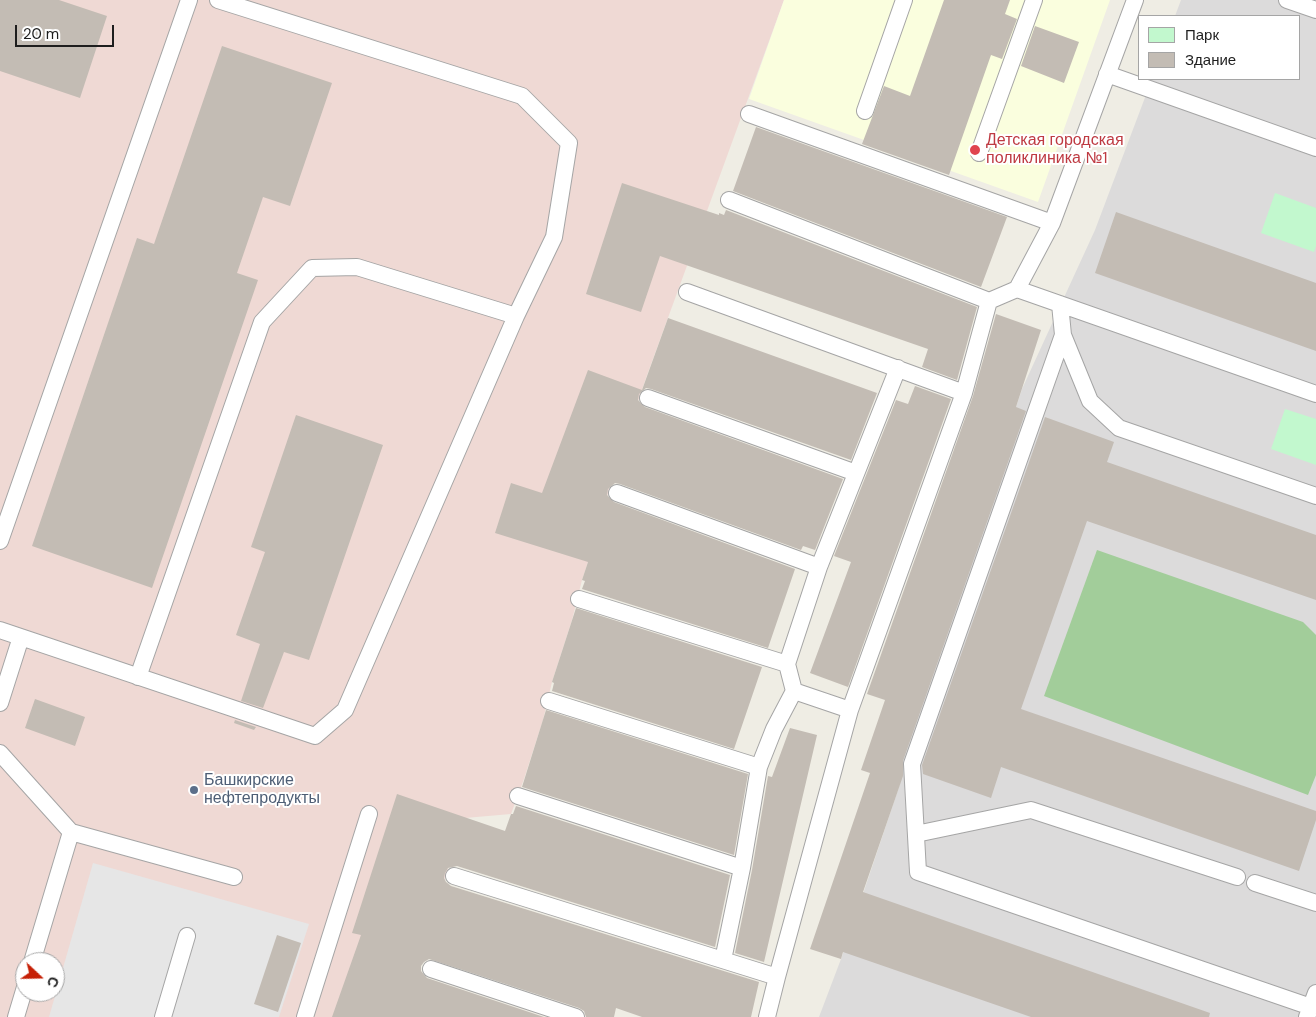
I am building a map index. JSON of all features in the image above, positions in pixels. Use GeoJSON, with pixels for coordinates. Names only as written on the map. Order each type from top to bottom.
{"type":"FeatureCollection","features":[{"type":"Feature","properties":{"kind":"lane"},"geometry":{"type":"LineString","coordinates":[[0,541],[189,0]]}},
{"type":"Feature","properties":{"kind":"lane"},"geometry":{"type":"LineString","coordinates":[[0,630],[315,736],[344,710],[516,316],[554,237],[569,143],[522,96],[218,0]]}},
{"type":"Feature","properties":{"kind":"lane"},"geometry":{"type":"LineString","coordinates":[[865,111],[904,0]]}},
{"type":"Feature","properties":{"kind":"lane"},"geometry":{"type":"LineString","coordinates":[[979,152],[1034,0]]}},
{"type":"Feature","properties":{"kind":"lane"},"geometry":{"type":"LineString","coordinates":[[729,200],[989,301],[1017,289],[1052,223],[1136,0]]}},
{"type":"Feature","properties":{"kind":"lane"},"geometry":{"type":"LineString","coordinates":[[1286,0],[1316,10]]}},
{"type":"Feature","properties":{"kind":"lane"},"geometry":{"type":"LineString","coordinates":[[1107,74],[1316,148]]}},
{"type":"Feature","properties":{"kind":"lane"},"geometry":{"type":"LineString","coordinates":[[749,114],[1052,223]]}},
{"type":"Feature","properties":{"kind":"lane"},"geometry":{"type":"LineString","coordinates":[[138,677],[262,322],[312,268],[357,267],[516,316]]}},
{"type":"Feature","properties":{"kind":"lane"},"geometry":{"type":"LineString","coordinates":[[1017,289],[1316,394]]}},
{"type":"Feature","properties":{"kind":"lane"},"geometry":{"type":"LineString","coordinates":[[687,292],[964,393]]}},
{"type":"Feature","properties":{"kind":"lane"},"geometry":{"type":"LineString","coordinates":[[767,1017],[850,710],[964,393],[989,301]]}},
{"type":"Feature","properties":{"kind":"lane"},"geometry":{"type":"LineString","coordinates":[[1060,304],[1063,335],[1090,401],[1119,428],[1316,496]]}},
{"type":"Feature","properties":{"kind":"lane"},"geometry":{"type":"LineString","coordinates":[[1063,335],[912,764],[918,872],[1311,1006]]}},
{"type":"Feature","properties":{"kind":"lane"},"geometry":{"type":"LineString","coordinates":[[723,960],[760,767],[774,729],[794,691],[787,664],[819,567],[898,368]]}},
{"type":"Feature","properties":{"kind":"lane"},"geometry":{"type":"LineString","coordinates":[[648,398],[856,473]]}},
{"type":"Feature","properties":{"kind":"lane"},"geometry":{"type":"LineString","coordinates":[[617,493],[819,567]]}},
{"type":"Feature","properties":{"kind":"lane"},"geometry":{"type":"LineString","coordinates":[[580,599],[787,664]]}},
{"type":"Feature","properties":{"kind":"lane"},"geometry":{"type":"LineString","coordinates":[[0,703],[21,638]]}},
{"type":"Feature","properties":{"kind":"lane"},"geometry":{"type":"LineString","coordinates":[[794,691],[850,710]]}},
{"type":"Feature","properties":{"kind":"lane"},"geometry":{"type":"LineString","coordinates":[[549,701],[760,767]]}},
{"type":"Feature","properties":{"kind":"lane"},"geometry":{"type":"LineString","coordinates":[[0,754],[71,832],[234,877]]}},
{"type":"Feature","properties":{"kind":"lane"},"geometry":{"type":"LineString","coordinates":[[518,796],[742,868]]}},
{"type":"Feature","properties":{"kind":"lane"},"geometry":{"type":"LineString","coordinates":[[916,834],[1031,810],[1237,877]]}},
{"type":"Feature","properties":{"kind":"lane"},"geometry":{"type":"LineString","coordinates":[[305,1017],[369,814]]}},
{"type":"Feature","properties":{"kind":"lane"},"geometry":{"type":"LineString","coordinates":[[35,952],[71,832]]}},
{"type":"Feature","properties":{"kind":"lane"},"geometry":{"type":"LineString","coordinates":[[454,876],[777,977]]}},
{"type":"Feature","properties":{"kind":"lane"},"geometry":{"type":"LineString","coordinates":[[1255,883],[1316,902]]}},
{"type":"Feature","properties":{"kind":"lane"},"geometry":{"type":"LineString","coordinates":[[163,1017],[187,936]]}},
{"type":"Feature","properties":{"kind":"lane"},"geometry":{"type":"LineString","coordinates":[[431,969],[576,1017]]}},
{"type":"Feature","properties":{"kind":"lane"},"geometry":{"type":"LineString","coordinates":[[16,1017],[20,1002]]}},
{"type":"Feature","properties":{"kind":"shaded area"},"geometry":{"type":"Polygon","coordinates":[[[0,0],[784,0],[646,378],[611,480],[602,520],[582,580],[572,620],[552,682],[543,720],[511,814],[465,818],[398,1017],[0,1017],[0,0]]]}},
{"type":"Feature","properties":{"kind":"shaded area","name":"Детская городская поликлиника №1"},"geometry":{"type":"Polygon","coordinates":[[[784,0],[1110,0],[1038,202],[749,99],[784,0]]]}},
{"type":"Feature","properties":{"kind":"shaded area"},"geometry":{"type":"Polygon","coordinates":[[[1181,0],[1316,0],[1316,1017],[819,1017],[841,959],[900,784],[890,781],[1022,389],[1095,230],[1152,80],[1301,80],[1301,15],[1175,15],[1181,0]]]}},
{"type":"Feature","properties":{"kind":"shaded area"},"geometry":{"type":"Polygon","coordinates":[[[93,863],[309,924],[279,1017],[49,1017],[53,1002],[65,1002],[65,961],[93,863]]]}},
{"type":"Feature","properties":{"kind":"green space"},"geometry":{"type":"Polygon","coordinates":[[[1275,193],[1316,208],[1316,246],[1314,252],[1261,233],[1275,193]]]}},
{"type":"Feature","properties":{"kind":"green space"},"geometry":{"type":"Polygon","coordinates":[[[1285,409],[1316,419],[1316,465],[1271,449],[1285,409]]]}},
{"type":"Feature","properties":{"kind":"green space"},"geometry":{"type":"Polygon","coordinates":[[[1097,550],[1303,622],[1316,635],[1316,775],[1308,795],[1044,696],[1097,550]]]}},
{"type":"Feature","properties":{"kind":"building"},"geometry":{"type":"Polygon","coordinates":[[[0,0],[59,0],[107,16],[80,98],[0,71],[0,0]]]}},
{"type":"Feature","properties":{"kind":"building"},"geometry":{"type":"Polygon","coordinates":[[[944,0],[1010,0],[1005,14],[1017,19],[1002,59],[991,55],[949,175],[862,144],[884,86],[910,96],[944,0]]]}},
{"type":"Feature","properties":{"kind":"building"},"geometry":{"type":"Polygon","coordinates":[[[1035,26],[1079,42],[1064,83],[1021,66],[1035,26]]]}},
{"type":"Feature","properties":{"kind":"building"},"geometry":{"type":"Polygon","coordinates":[[[222,46],[332,83],[290,206],[263,197],[237,273],[258,280],[152,588],[32,546],[137,238],[154,244],[222,46]]]}},
{"type":"Feature","properties":{"kind":"building"},"geometry":{"type":"Polygon","coordinates":[[[756,127],[1007,217],[981,287],[733,191],[756,127]]]}},
{"type":"Feature","properties":{"kind":"building"},"geometry":{"type":"Polygon","coordinates":[[[622,183],[719,215],[719,213],[724,215],[726,210],[977,307],[957,380],[922,367],[928,349],[660,256],[641,312],[586,294],[622,183]]]}},
{"type":"Feature","properties":{"kind":"building"},"geometry":{"type":"Polygon","coordinates":[[[1116,212],[1316,283],[1316,351],[1095,273],[1116,212]]]}},
{"type":"Feature","properties":{"kind":"building"},"geometry":{"type":"Polygon","coordinates":[[[996,314],[1041,330],[1016,407],[1026,411],[903,761],[903,776],[863,892],[1210,1013],[1209,1017],[1031,1017],[843,952],[841,959],[810,949],[870,773],[861,770],[885,700],[867,694],[973,396],[996,314]]]}},
{"type":"Feature","properties":{"kind":"building"},"geometry":{"type":"Polygon","coordinates":[[[668,318],[877,393],[851,460],[651,389],[646,388],[639,394],[638,400],[645,407],[843,479],[815,550],[803,546],[801,550],[620,484],[615,483],[608,489],[607,495],[614,502],[795,569],[768,648],[582,589],[585,581],[582,580],[588,562],[495,533],[511,483],[542,493],[588,370],[642,390],[668,318]]]}},
{"type":"Feature","properties":{"kind":"building"},"geometry":{"type":"Polygon","coordinates":[[[915,386],[951,399],[848,687],[810,673],[851,562],[834,556],[896,400],[908,404],[915,386]]]}},
{"type":"Feature","properties":{"kind":"building"},"geometry":{"type":"Polygon","coordinates":[[[296,415],[383,445],[309,660],[284,652],[263,708],[241,701],[260,644],[236,635],[265,552],[251,547],[296,415]]]}},
{"type":"Feature","properties":{"kind":"building"},"geometry":{"type":"Polygon","coordinates":[[[1045,417],[1114,442],[1107,462],[1316,535],[1316,600],[1087,521],[1021,709],[1316,811],[1316,820],[1299,871],[1001,767],[991,798],[923,774],[922,765],[1045,417]]]}},
{"type":"Feature","properties":{"kind":"building"},"geometry":{"type":"Polygon","coordinates":[[[576,608],[762,667],[734,749],[552,691],[554,683],[552,682],[576,608]]]}},
{"type":"Feature","properties":{"kind":"building"},"geometry":{"type":"Polygon","coordinates":[[[35,699],[85,717],[75,746],[25,728],[35,699]]]}},
{"type":"Feature","properties":{"kind":"building"},"geometry":{"type":"Polygon","coordinates":[[[546,710],[748,774],[734,855],[522,787],[546,710]]]}},
{"type":"Feature","properties":{"kind":"building"},"geometry":{"type":"Polygon","coordinates":[[[235,720],[256,727],[254,730],[234,723],[235,720]]]}},
{"type":"Feature","properties":{"kind":"building"},"geometry":{"type":"Polygon","coordinates":[[[790,728],[817,735],[764,962],[735,953],[768,776],[772,777],[790,728]]]}},
{"type":"Feature","properties":{"kind":"building"},"geometry":{"type":"Polygon","coordinates":[[[397,794],[505,831],[516,806],[730,875],[715,947],[457,866],[448,868],[444,878],[451,886],[759,982],[751,1017],[642,1017],[616,1008],[614,1017],[586,1017],[584,1011],[579,1008],[429,959],[421,966],[421,971],[427,978],[544,1017],[332,1017],[361,935],[352,933],[397,794]]]}},
{"type":"Feature","properties":{"kind":"building"},"geometry":{"type":"Polygon","coordinates":[[[277,935],[301,943],[278,1012],[254,1004],[277,935]]]}},
{"type":"Feature","properties":{"kind":"place","name":"Детская городская поликлиника №1"},"geometry":{"type":"Point","coordinates":[975,150]}},
{"type":"Feature","properties":{"kind":"place","name":"Башкирские нефтепродукты"},"geometry":{"type":"Point","coordinates":[194,790]}}]}
